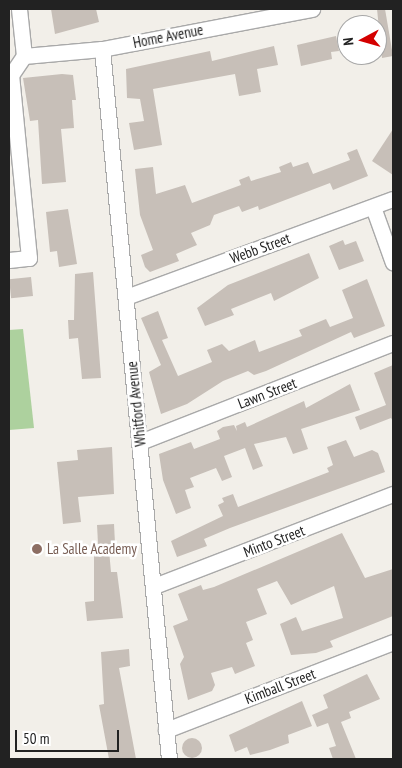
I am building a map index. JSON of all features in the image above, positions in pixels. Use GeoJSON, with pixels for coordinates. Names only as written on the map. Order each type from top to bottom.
{"type":"FeatureCollection","features":[{"type":"Feature","properties":{"kind":"street"},"geometry":{"type":"LineString","coordinates":[[9,260],[29,258],[10,75],[24,56],[19,9]]}},
{"type":"Feature","properties":{"kind":"street","name":"Home Avenue"},"geometry":{"type":"LineString","coordinates":[[24,56],[102,49],[312,9]]}},
{"type":"Feature","properties":{"kind":"street","name":"Whitford Avenue"},"geometry":{"type":"LineString","coordinates":[[102,49],[169,759]]}},
{"type":"Feature","properties":{"kind":"street","name":"Webb Street"},"geometry":{"type":"LineString","coordinates":[[126,297],[393,198]]}},
{"type":"Feature","properties":{"kind":"street"},"geometry":{"type":"LineString","coordinates":[[373,207],[393,263]]}},
{"type":"Feature","properties":{"kind":"street","name":"Lawn Street"},"geometry":{"type":"LineString","coordinates":[[140,442],[393,343]]}},
{"type":"Feature","properties":{"kind":"street","name":"Minto Street"},"geometry":{"type":"LineString","coordinates":[[154,586],[393,494]]}},
{"type":"Feature","properties":{"kind":"street","name":"Kimball Street"},"geometry":{"type":"LineString","coordinates":[[166,730],[393,642]]}},
{"type":"Feature","properties":{"kind":"green space"},"geometry":{"type":"Polygon","coordinates":[[[23,329],[34,428],[9,430],[9,330],[23,329]]]}},
{"type":"Feature","properties":{"kind":"building"},"geometry":{"type":"Polygon","coordinates":[[[51,9],[96,9],[99,22],[55,34],[51,9]]]}},
{"type":"Feature","properties":{"kind":"building"},"geometry":{"type":"Polygon","coordinates":[[[377,9],[385,9],[386,15],[378,15],[377,9]]]}},
{"type":"Feature","properties":{"kind":"building"},"geometry":{"type":"Polygon","coordinates":[[[387,21],[393,56],[387,57],[387,21]]]}},
{"type":"Feature","properties":{"kind":"building"},"geometry":{"type":"Polygon","coordinates":[[[336,36],[337,51],[331,52],[332,59],[301,66],[297,45],[336,36]]]}},
{"type":"Feature","properties":{"kind":"building"},"geometry":{"type":"Polygon","coordinates":[[[274,46],[278,65],[257,69],[261,92],[239,96],[235,74],[153,89],[162,145],[134,150],[129,123],[144,121],[140,99],[127,98],[126,69],[210,51],[212,61],[274,46]]]}},
{"type":"Feature","properties":{"kind":"building"},"geometry":{"type":"Polygon","coordinates":[[[62,74],[73,75],[76,100],[72,100],[74,128],[61,129],[66,182],[42,184],[38,120],[30,121],[23,78],[62,74]]]}},
{"type":"Feature","properties":{"kind":"building"},"geometry":{"type":"Polygon","coordinates":[[[393,129],[393,175],[372,161],[393,129]]]}},
{"type":"Feature","properties":{"kind":"building"},"geometry":{"type":"Polygon","coordinates":[[[357,149],[368,176],[333,190],[330,183],[259,210],[258,206],[242,212],[239,206],[214,215],[210,225],[191,233],[197,245],[176,254],[179,261],[150,272],[145,267],[141,255],[153,250],[140,215],[135,169],[153,167],[156,194],[185,185],[192,203],[241,185],[239,180],[249,176],[251,181],[281,172],[279,167],[291,162],[293,167],[308,162],[313,174],[350,160],[347,153],[357,149]]]}},
{"type":"Feature","properties":{"kind":"building"},"geometry":{"type":"Polygon","coordinates":[[[68,209],[77,264],[59,267],[57,251],[50,252],[46,212],[68,209]]]}},
{"type":"Feature","properties":{"kind":"building"},"geometry":{"type":"Polygon","coordinates":[[[343,240],[345,245],[356,241],[364,261],[339,270],[329,246],[343,240]]]}},
{"type":"Feature","properties":{"kind":"building"},"geometry":{"type":"Polygon","coordinates":[[[309,253],[319,278],[274,301],[271,293],[231,309],[234,315],[205,326],[197,308],[228,285],[309,253]]]}},
{"type":"Feature","properties":{"kind":"building"},"geometry":{"type":"Polygon","coordinates":[[[93,272],[101,378],[82,379],[78,338],[69,339],[68,320],[74,320],[75,274],[93,272]]]}},
{"type":"Feature","properties":{"kind":"building"},"geometry":{"type":"Polygon","coordinates":[[[31,277],[33,296],[11,298],[9,279],[31,277]]]}},
{"type":"Feature","properties":{"kind":"building"},"geometry":{"type":"Polygon","coordinates":[[[367,279],[385,326],[354,338],[351,332],[254,375],[248,371],[223,381],[187,404],[161,414],[149,372],[161,365],[141,318],[158,311],[168,338],[162,340],[178,376],[212,362],[207,350],[222,344],[229,351],[255,340],[259,352],[302,336],[299,330],[326,319],[330,327],[353,318],[342,290],[367,279]]]}},
{"type":"Feature","properties":{"kind":"building"},"geometry":{"type":"Polygon","coordinates":[[[393,365],[393,421],[391,418],[360,430],[355,417],[386,405],[374,373],[393,365]]]}},
{"type":"Feature","properties":{"kind":"building"},"geometry":{"type":"Polygon","coordinates":[[[350,384],[360,410],[301,429],[308,449],[293,454],[286,437],[254,444],[263,466],[253,470],[245,448],[224,456],[232,477],[222,481],[216,468],[190,478],[194,487],[185,490],[191,508],[176,514],[163,480],[159,454],[191,442],[194,449],[220,439],[217,431],[223,427],[234,425],[237,431],[236,426],[245,422],[247,427],[304,401],[306,408],[350,384]]]}},
{"type":"Feature","properties":{"kind":"building"},"geometry":{"type":"Polygon","coordinates":[[[346,440],[354,457],[372,450],[378,453],[385,472],[230,528],[204,539],[207,546],[177,557],[171,541],[223,516],[218,505],[224,502],[222,498],[233,494],[238,507],[329,472],[327,468],[333,465],[327,447],[346,440]]]}},
{"type":"Feature","properties":{"kind":"building"},"geometry":{"type":"Polygon","coordinates":[[[112,447],[114,494],[78,497],[81,522],[63,524],[57,462],[78,460],[77,450],[112,447]]]}},
{"type":"Feature","properties":{"kind":"building"},"geometry":{"type":"Polygon","coordinates":[[[114,524],[115,545],[98,546],[97,525],[114,524]]]}},
{"type":"Feature","properties":{"kind":"building"},"geometry":{"type":"Polygon","coordinates":[[[342,533],[365,578],[393,569],[393,616],[330,641],[333,647],[316,653],[291,655],[280,624],[296,617],[302,631],[343,618],[334,586],[291,605],[277,581],[257,589],[267,614],[246,622],[253,640],[246,643],[255,666],[235,674],[232,667],[211,673],[215,685],[212,691],[188,700],[180,664],[184,657],[173,626],[188,620],[178,594],[201,585],[203,590],[214,587],[342,533]]]}},
{"type":"Feature","properties":{"kind":"building"},"geometry":{"type":"Polygon","coordinates":[[[109,550],[111,572],[117,572],[123,618],[87,621],[85,602],[94,601],[94,551],[109,550]]]}},
{"type":"Feature","properties":{"kind":"building"},"geometry":{"type":"Polygon","coordinates":[[[129,649],[130,666],[119,668],[136,759],[109,759],[99,705],[104,704],[101,652],[129,649]]]}},
{"type":"Feature","properties":{"kind":"building"},"geometry":{"type":"Polygon","coordinates":[[[367,674],[380,699],[349,712],[351,718],[341,722],[356,759],[333,759],[329,748],[336,746],[328,723],[317,727],[312,715],[328,708],[323,695],[367,674]]]}},
{"type":"Feature","properties":{"kind":"building"},"geometry":{"type":"Polygon","coordinates":[[[302,701],[312,726],[288,735],[289,743],[270,750],[250,755],[247,747],[235,752],[229,735],[302,701]]]}},
{"type":"Feature","properties":{"kind":"building"},"geometry":{"type":"Polygon","coordinates":[[[188,738],[196,738],[202,744],[202,752],[196,758],[188,758],[182,752],[182,744],[188,738]]]}},
{"type":"Feature","properties":{"kind":"place","name":"La Salle Academy"},"geometry":{"type":"Point","coordinates":[37,549]}}]}
